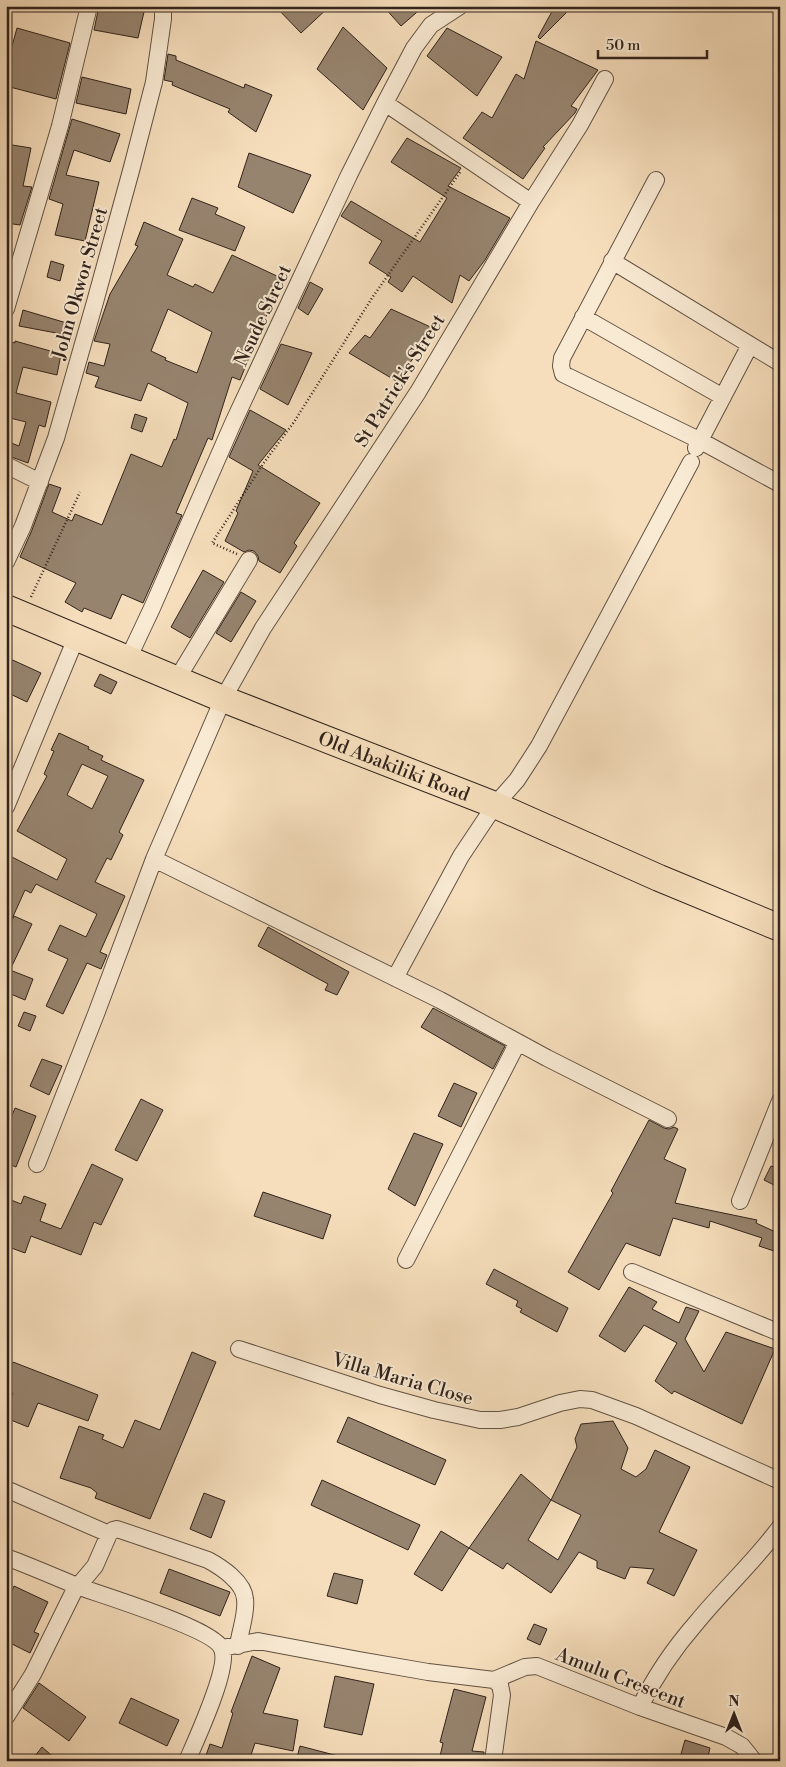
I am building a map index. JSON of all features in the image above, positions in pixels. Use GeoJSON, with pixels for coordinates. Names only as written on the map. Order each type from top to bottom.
{"type":"FeatureCollection","features":[{"type":"Feature","properties":{"kind":"main road","name":"Old Abakiliki Road"},"geometry":{"type":"LineString","coordinates":[[14,612],[223,699],[495,805],[659,878],[780,928]]}},
{"type":"Feature","properties":{"kind":"street"},"geometry":{"type":"LineString","coordinates":[[6,309],[60,126],[89,6]]}},
{"type":"Feature","properties":{"kind":"street","name":"John Okwor Street"},"geometry":{"type":"LineString","coordinates":[[6,562],[40,482],[71,388],[154,82],[163,19],[163,6]]}},
{"type":"Feature","properties":{"kind":"street","name":"Nsude Street"},"geometry":{"type":"LineString","coordinates":[[128,659],[180,546],[233,423],[349,175],[385,103],[414,48],[431,25],[460,6]]}},
{"type":"Feature","properties":{"kind":"street","name":"St Patrick's Street"},"geometry":{"type":"LineString","coordinates":[[37,1164],[154,859],[223,699],[263,628],[418,392],[531,202],[580,125],[605,79]]}},
{"type":"Feature","properties":{"kind":"street"},"geometry":{"type":"LineString","coordinates":[[385,103],[531,202]]}},
{"type":"Feature","properties":{"kind":"street"},"geometry":{"type":"LineString","coordinates":[[656,180],[562,358],[560,366],[563,374],[695,450],[780,484]]}},
{"type":"Feature","properties":{"kind":"street"},"geometry":{"type":"LineString","coordinates":[[612,261],[780,363]]}},
{"type":"Feature","properties":{"kind":"street"},"geometry":{"type":"LineString","coordinates":[[583,318],[723,397]]}},
{"type":"Feature","properties":{"kind":"street"},"geometry":{"type":"LineString","coordinates":[[394,978],[461,856],[495,805],[517,780],[539,746],[750,345]]}},
{"type":"Feature","properties":{"kind":"street"},"geometry":{"type":"LineString","coordinates":[[6,465],[40,482]]}},
{"type":"Feature","properties":{"kind":"street"},"geometry":{"type":"LineString","coordinates":[[177,680],[249,560]]}},
{"type":"Feature","properties":{"kind":"street"},"geometry":{"type":"LineString","coordinates":[[6,807],[76,638]]}},
{"type":"Feature","properties":{"kind":"street"},"geometry":{"type":"LineString","coordinates":[[154,859],[394,978],[668,1119]]}},
{"type":"Feature","properties":{"kind":"street"},"geometry":{"type":"LineString","coordinates":[[406,1260],[518,1042]]}},
{"type":"Feature","properties":{"kind":"street"},"geometry":{"type":"LineString","coordinates":[[740,1201],[780,1101]]}},
{"type":"Feature","properties":{"kind":"street"},"geometry":{"type":"LineString","coordinates":[[632,1272],[780,1333]]}},
{"type":"Feature","properties":{"kind":"street","name":"Villa Maria Close"},"geometry":{"type":"LineString","coordinates":[[239,1349],[380,1395],[480,1420],[518,1418],[560,1403],[580,1399],[592,1400],[636,1416],[780,1481]]}},
{"type":"Feature","properties":{"kind":"street"},"geometry":{"type":"LineString","coordinates":[[6,1489],[109,1534]]}},
{"type":"Feature","properties":{"kind":"street"},"geometry":{"type":"LineString","coordinates":[[640,1707],[648,1691],[696,1622],[746,1568],[780,1527]]}},
{"type":"Feature","properties":{"kind":"street"},"geometry":{"type":"LineString","coordinates":[[6,1717],[34,1674],[74,1591],[80,1587],[95,1566],[109,1534],[117,1529],[208,1560],[219,1566],[238,1584],[246,1598],[245,1613],[223,1660],[212,1701],[188,1761]]}},
{"type":"Feature","properties":{"kind":"street"},"geometry":{"type":"LineString","coordinates":[[6,1556],[80,1587],[157,1614],[230,1647],[258,1640],[428,1672],[494,1680],[500,1685],[502,1695],[492,1761]]}},
{"type":"Feature","properties":{"kind":"street","name":"Amulu Crescent"},"geometry":{"type":"LineString","coordinates":[[494,1680],[525,1667],[537,1666],[640,1707],[726,1737],[742,1746],[754,1761]]}},
{"type":"Feature","properties":{"kind":"path"},"geometry":{"type":"LineString","coordinates":[[249,560],[212,543],[263,464],[294,422],[372,298],[469,160]]}},
{"type":"Feature","properties":{"kind":"path"},"geometry":{"type":"LineString","coordinates":[[14,612],[80,492]]}},
{"type":"Feature","properties":{"kind":"building"},"geometry":{"type":"Polygon","coordinates":[[[99,6],[113,6],[144,12],[138,38],[94,30],[99,6]]]}},
{"type":"Feature","properties":{"kind":"building"},"geometry":{"type":"Polygon","coordinates":[[[275,6],[330,6],[301,33],[275,6]]]}},
{"type":"Feature","properties":{"kind":"building"},"geometry":{"type":"Polygon","coordinates":[[[383,6],[424,6],[401,26],[383,6]]]}},
{"type":"Feature","properties":{"kind":"building"},"geometry":{"type":"Polygon","coordinates":[[[555,6],[573,6],[540,39],[538,37],[555,6]]]}},
{"type":"Feature","properties":{"kind":"building"},"geometry":{"type":"Polygon","coordinates":[[[343,27],[387,68],[363,110],[317,69],[343,27]]]}},
{"type":"Feature","properties":{"kind":"building"},"geometry":{"type":"Polygon","coordinates":[[[17,28],[70,43],[56,99],[6,86],[6,68],[17,28]]]}},
{"type":"Feature","properties":{"kind":"building"},"geometry":{"type":"Polygon","coordinates":[[[447,28],[502,57],[477,96],[427,56],[447,28]]]}},
{"type":"Feature","properties":{"kind":"building"},"geometry":{"type":"Polygon","coordinates":[[[536,41],[598,70],[571,106],[577,109],[575,113],[543,147],[545,148],[523,179],[463,138],[482,112],[492,118],[516,74],[524,79],[536,41]]]}},
{"type":"Feature","properties":{"kind":"building"},"geometry":{"type":"Polygon","coordinates":[[[168,54],[176,56],[176,60],[244,88],[245,84],[272,95],[256,132],[228,112],[230,109],[172,85],[173,82],[164,80],[168,54]]]}},
{"type":"Feature","properties":{"kind":"building"},"geometry":{"type":"Polygon","coordinates":[[[82,77],[131,89],[126,114],[76,103],[82,77]]]}},
{"type":"Feature","properties":{"kind":"building"},"geometry":{"type":"Polygon","coordinates":[[[72,119],[120,134],[110,162],[74,150],[66,175],[99,182],[85,241],[55,235],[63,204],[49,199],[72,119]]]}},
{"type":"Feature","properties":{"kind":"building"},"geometry":{"type":"Polygon","coordinates":[[[407,138],[461,168],[448,186],[510,218],[485,260],[469,281],[460,275],[452,303],[413,276],[402,292],[388,282],[391,277],[369,263],[382,241],[341,216],[351,201],[420,242],[447,198],[391,162],[407,138]]]}},
{"type":"Feature","properties":{"kind":"building"},"geometry":{"type":"Polygon","coordinates":[[[6,144],[31,148],[23,186],[32,187],[20,225],[6,223],[6,144]]]}},
{"type":"Feature","properties":{"kind":"building"},"geometry":{"type":"Polygon","coordinates":[[[249,153],[311,175],[293,213],[238,187],[249,153]]]}},
{"type":"Feature","properties":{"kind":"building"},"geometry":{"type":"Polygon","coordinates":[[[192,198],[218,208],[215,214],[245,227],[235,251],[179,230],[192,198]]]}},
{"type":"Feature","properties":{"kind":"building"},"geometry":{"type":"Polygon","coordinates":[[[144,222],[183,239],[167,275],[193,287],[195,284],[213,293],[232,255],[279,277],[270,309],[246,354],[250,355],[240,380],[232,377],[212,440],[208,438],[176,513],[182,515],[143,603],[122,594],[111,619],[84,608],[82,612],[65,602],[76,583],[20,557],[49,484],[61,488],[52,512],[72,521],[75,514],[102,525],[131,454],[162,467],[174,439],[176,440],[188,403],[148,383],[141,401],[95,387],[99,377],[86,373],[89,362],[104,366],[110,344],[94,341],[110,294],[138,246],[135,245],[144,222]],[[168,309],[151,351],[166,358],[165,360],[197,373],[212,332],[168,309]]]}},
{"type":"Feature","properties":{"kind":"building"},"geometry":{"type":"Polygon","coordinates":[[[51,261],[64,265],[60,281],[47,277],[51,261]]]}},
{"type":"Feature","properties":{"kind":"building"},"geometry":{"type":"Polygon","coordinates":[[[310,282],[323,289],[308,315],[298,308],[310,282]]]}},
{"type":"Feature","properties":{"kind":"building"},"geometry":{"type":"Polygon","coordinates":[[[391,309],[435,329],[409,364],[412,366],[398,382],[349,353],[365,335],[370,338],[391,309]]]}},
{"type":"Feature","properties":{"kind":"building"},"geometry":{"type":"Polygon","coordinates":[[[23,310],[70,324],[67,335],[19,326],[23,310]]]}},
{"type":"Feature","properties":{"kind":"building"},"geometry":{"type":"Polygon","coordinates":[[[6,341],[15,343],[15,341],[61,354],[57,375],[23,367],[16,393],[51,402],[45,427],[39,425],[28,463],[6,455],[6,441],[19,446],[26,422],[6,417],[6,341]]]}},
{"type":"Feature","properties":{"kind":"building"},"geometry":{"type":"Polygon","coordinates":[[[281,344],[312,353],[288,405],[260,389],[281,344]]]}},
{"type":"Feature","properties":{"kind":"building"},"geometry":{"type":"Polygon","coordinates":[[[250,410],[286,430],[258,465],[320,503],[294,543],[297,546],[280,573],[259,561],[254,551],[244,552],[225,541],[238,513],[236,511],[253,471],[229,457],[250,410]]]}},
{"type":"Feature","properties":{"kind":"building"},"geometry":{"type":"Polygon","coordinates":[[[135,414],[147,418],[142,432],[131,428],[135,414]]]}},
{"type":"Feature","properties":{"kind":"building"},"geometry":{"type":"Polygon","coordinates":[[[203,570],[224,582],[190,638],[171,627],[203,570]]]}},
{"type":"Feature","properties":{"kind":"building"},"geometry":{"type":"Polygon","coordinates":[[[241,592],[256,601],[231,642],[216,633],[241,592]]]}},
{"type":"Feature","properties":{"kind":"building"},"geometry":{"type":"Polygon","coordinates":[[[6,657],[41,673],[27,702],[6,692],[6,657]]]}},
{"type":"Feature","properties":{"kind":"building"},"geometry":{"type":"Polygon","coordinates":[[[100,674],[117,682],[111,694],[94,686],[100,674]]]}},
{"type":"Feature","properties":{"kind":"building"},"geometry":{"type":"Polygon","coordinates":[[[59,733],[103,756],[101,760],[144,780],[119,832],[123,835],[111,860],[107,858],[95,882],[125,896],[100,952],[107,955],[101,969],[87,963],[63,1014],[46,1006],[68,959],[48,950],[60,925],[86,937],[97,914],[36,884],[31,893],[25,890],[6,932],[6,854],[57,880],[67,859],[17,831],[47,776],[44,774],[54,751],[51,750],[59,733]],[[82,764],[67,795],[92,809],[108,776],[82,764]]]}},
{"type":"Feature","properties":{"kind":"building"},"geometry":{"type":"Polygon","coordinates":[[[14,916],[32,924],[10,970],[33,979],[25,1000],[6,992],[6,932],[14,916]]]}},
{"type":"Feature","properties":{"kind":"building"},"geometry":{"type":"Polygon","coordinates":[[[268,927],[349,972],[337,995],[325,990],[328,984],[258,946],[268,927]]]}},
{"type":"Feature","properties":{"kind":"building"},"geometry":{"type":"Polygon","coordinates":[[[433,1008],[505,1046],[493,1069],[421,1027],[433,1008]]]}},
{"type":"Feature","properties":{"kind":"building"},"geometry":{"type":"Polygon","coordinates":[[[24,1012],[36,1016],[30,1031],[18,1026],[24,1012]]]}},
{"type":"Feature","properties":{"kind":"building"},"geometry":{"type":"Polygon","coordinates":[[[42,1059],[62,1066],[49,1095],[30,1086],[42,1059]]]}},
{"type":"Feature","properties":{"kind":"building"},"geometry":{"type":"Polygon","coordinates":[[[454,1083],[477,1093],[461,1127],[438,1116],[454,1083]]]}},
{"type":"Feature","properties":{"kind":"building"},"geometry":{"type":"Polygon","coordinates":[[[141,1099],[163,1110],[137,1161],[115,1150],[141,1099]]]}},
{"type":"Feature","properties":{"kind":"building"},"geometry":{"type":"Polygon","coordinates":[[[15,1108],[36,1116],[16,1167],[6,1163],[6,1130],[15,1108]]]}},
{"type":"Feature","properties":{"kind":"building"},"geometry":{"type":"Polygon","coordinates":[[[649,1120],[664,1128],[674,1127],[678,1129],[664,1159],[686,1169],[675,1203],[757,1220],[756,1223],[780,1234],[780,1253],[759,1246],[762,1238],[710,1221],[709,1228],[673,1218],[660,1256],[626,1243],[599,1290],[568,1272],[613,1193],[611,1191],[649,1120]]]}},
{"type":"Feature","properties":{"kind":"building"},"geometry":{"type":"Polygon","coordinates":[[[414,1133],[443,1144],[415,1206],[388,1189],[414,1133]]]}},
{"type":"Feature","properties":{"kind":"building"},"geometry":{"type":"Polygon","coordinates":[[[92,1164],[123,1179],[101,1225],[94,1222],[81,1255],[31,1236],[25,1253],[6,1246],[6,1198],[21,1204],[24,1196],[46,1204],[40,1221],[61,1229],[92,1164]]]}},
{"type":"Feature","properties":{"kind":"building"},"geometry":{"type":"Polygon","coordinates":[[[771,1166],[780,1169],[780,1188],[764,1180],[771,1166]]]}},
{"type":"Feature","properties":{"kind":"building"},"geometry":{"type":"Polygon","coordinates":[[[263,1192],[331,1215],[323,1239],[254,1216],[263,1192]]]}},
{"type":"Feature","properties":{"kind":"building"},"geometry":{"type":"Polygon","coordinates":[[[494,1269],[568,1308],[557,1332],[520,1312],[522,1309],[516,1306],[518,1301],[486,1284],[494,1269]]]}},
{"type":"Feature","properties":{"kind":"building"},"geometry":{"type":"Polygon","coordinates":[[[629,1287],[657,1302],[652,1309],[679,1323],[686,1307],[699,1311],[685,1339],[704,1372],[726,1332],[775,1349],[742,1424],[674,1391],[672,1394],[655,1381],[677,1343],[644,1325],[625,1352],[599,1336],[629,1287]]]}},
{"type":"Feature","properties":{"kind":"building"},"geometry":{"type":"Polygon","coordinates":[[[192,1352],[216,1362],[150,1519],[95,1498],[97,1493],[91,1488],[60,1478],[79,1426],[104,1435],[102,1439],[123,1448],[135,1420],[160,1430],[192,1352]]]}},
{"type":"Feature","properties":{"kind":"building"},"geometry":{"type":"Polygon","coordinates":[[[13,1362],[98,1395],[88,1421],[38,1403],[28,1427],[6,1418],[6,1409],[13,1393],[6,1391],[6,1380],[13,1362]]]}},
{"type":"Feature","properties":{"kind":"building"},"geometry":{"type":"Polygon","coordinates":[[[348,1417],[446,1460],[435,1485],[337,1442],[348,1417]]]}},
{"type":"Feature","properties":{"kind":"building"},"geometry":{"type":"Polygon","coordinates":[[[613,1421],[628,1448],[621,1469],[636,1477],[646,1469],[655,1450],[690,1467],[659,1532],[697,1550],[674,1596],[647,1583],[654,1569],[630,1567],[625,1579],[597,1568],[597,1561],[579,1552],[551,1593],[507,1563],[503,1569],[469,1548],[521,1474],[551,1500],[577,1447],[575,1439],[581,1424],[613,1421]],[[551,1500],[528,1540],[558,1560],[581,1515],[551,1500]]]}},
{"type":"Feature","properties":{"kind":"building"},"geometry":{"type":"Polygon","coordinates":[[[322,1480],[420,1525],[408,1550],[311,1505],[322,1480]]]}},
{"type":"Feature","properties":{"kind":"building"},"geometry":{"type":"Polygon","coordinates":[[[204,1493],[225,1501],[211,1538],[190,1529],[204,1493]]]}},
{"type":"Feature","properties":{"kind":"building"},"geometry":{"type":"Polygon","coordinates":[[[441,1531],[469,1548],[442,1591],[414,1574],[441,1531]]]}},
{"type":"Feature","properties":{"kind":"building"},"geometry":{"type":"Polygon","coordinates":[[[169,1569],[230,1592],[220,1616],[160,1593],[169,1569]]]}},
{"type":"Feature","properties":{"kind":"building"},"geometry":{"type":"Polygon","coordinates":[[[334,1573],[363,1580],[357,1604],[327,1596],[334,1573]]]}},
{"type":"Feature","properties":{"kind":"building"},"geometry":{"type":"Polygon","coordinates":[[[14,1586],[48,1602],[34,1632],[39,1634],[30,1653],[6,1641],[6,1603],[14,1586]]]}},
{"type":"Feature","properties":{"kind":"building"},"geometry":{"type":"Polygon","coordinates":[[[534,1624],[547,1629],[540,1645],[527,1639],[534,1624]]]}},
{"type":"Feature","properties":{"kind":"building"},"geometry":{"type":"Polygon","coordinates":[[[252,1656],[280,1668],[263,1713],[298,1720],[293,1751],[255,1743],[249,1761],[204,1761],[210,1744],[222,1748],[233,1713],[231,1712],[252,1656]]]}},
{"type":"Feature","properties":{"kind":"building"},"geometry":{"type":"Polygon","coordinates":[[[335,1676],[374,1684],[362,1735],[324,1727],[335,1676]]]}},
{"type":"Feature","properties":{"kind":"building"},"geometry":{"type":"Polygon","coordinates":[[[39,1683],[86,1717],[69,1741],[23,1708],[39,1683]]]}},
{"type":"Feature","properties":{"kind":"building"},"geometry":{"type":"Polygon","coordinates":[[[454,1689],[486,1697],[472,1751],[484,1752],[483,1761],[439,1761],[443,1743],[440,1742],[454,1689]]]}},
{"type":"Feature","properties":{"kind":"building"},"geometry":{"type":"Polygon","coordinates":[[[131,1698],[179,1720],[167,1746],[119,1723],[131,1698]]]}},
{"type":"Feature","properties":{"kind":"building"},"geometry":{"type":"Polygon","coordinates":[[[685,1740],[710,1748],[707,1761],[679,1761],[685,1740]]]}},
{"type":"Feature","properties":{"kind":"building"},"geometry":{"type":"Polygon","coordinates":[[[300,1746],[342,1757],[341,1761],[296,1761],[300,1746]]]}},
{"type":"Feature","properties":{"kind":"building"},"geometry":{"type":"Polygon","coordinates":[[[42,1747],[58,1761],[31,1761],[42,1747]]]}}]}
